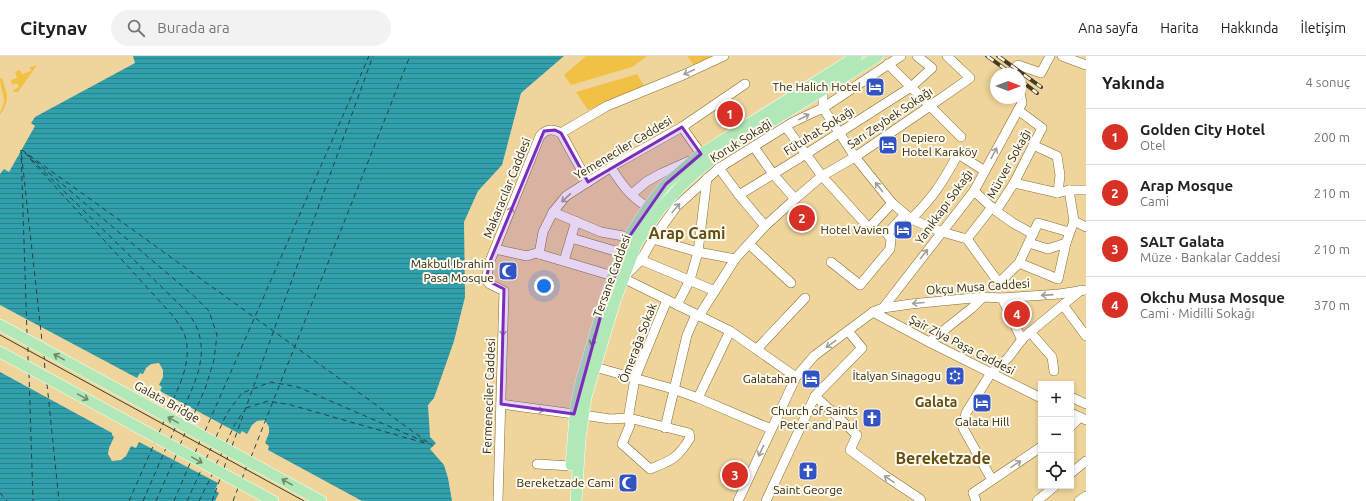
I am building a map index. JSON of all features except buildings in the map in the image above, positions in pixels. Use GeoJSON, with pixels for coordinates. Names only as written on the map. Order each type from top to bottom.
{"type":"FeatureCollection","features":[{"type":"Feature","properties":{"kind":"main road","name":"Tersane Caddesi"},"geometry":{"type":"LineString","coordinates":[[568,501],[571,466],[579,414],[595,367],[618,277],[622,252],[629,237],[648,207],[666,184],[697,157],[857,56]]}},
{"type":"Feature","properties":{"kind":"main road","name":"Tersane Caddesi"},"geometry":{"type":"LineString","coordinates":[[576,501],[579,414],[582,378],[618,277],[637,242],[660,209],[682,185],[702,167],[722,152],[878,56]]}},
{"type":"Feature","properties":{"kind":"main road"},"geometry":{"type":"LineString","coordinates":[[648,207],[660,209]]}},
{"type":"Feature","properties":{"kind":"main road","name":"Galata Bridge"},"geometry":{"type":"LineString","coordinates":[[0,325],[321,501]]}},
{"type":"Feature","properties":{"kind":"main road"},"geometry":{"type":"LineString","coordinates":[[0,352],[273,501]]}},
{"type":"Feature","properties":{"kind":"street"},"geometry":{"type":"LineString","coordinates":[[588,182],[561,133],[608,106],[683,75],[724,56]]}},
{"type":"Feature","properties":{"kind":"street","name":"Koruk Sokaği"},"geometry":{"type":"LineString","coordinates":[[618,277],[641,260],[653,239],[676,207],[719,168],[786,127],[823,108],[901,56]]}},
{"type":"Feature","properties":{"kind":"street","name":"Fütuhat Sokağı"},"geometry":{"type":"LineString","coordinates":[[739,195],[911,87],[932,68],[917,56]]}},
{"type":"Feature","properties":{"kind":"street","name":"Sarı Zeybek Sokağı"},"geometry":{"type":"LineString","coordinates":[[673,389],[687,335],[694,317],[699,316],[735,258],[765,226],[822,176],[855,157],[970,78],[947,56]]}},
{"type":"Feature","properties":{"kind":"street"},"geometry":{"type":"LineString","coordinates":[[1015,68],[1018,65],[1041,73],[1050,56]]}},
{"type":"Feature","properties":{"kind":"street"},"geometry":{"type":"LineString","coordinates":[[1062,56],[1077,59],[1086,65]]}},
{"type":"Feature","properties":{"kind":"street"},"geometry":{"type":"LineString","coordinates":[[888,64],[961,136]]}},
{"type":"Feature","properties":{"kind":"street","name":"Yemeneciler Caddesi"},"geometry":{"type":"LineString","coordinates":[[539,254],[543,232],[553,212],[566,196],[682,127],[746,84]]}},
{"type":"Feature","properties":{"kind":"street"},"geometry":{"type":"LineString","coordinates":[[823,91],[823,108],[855,157],[892,203],[908,216],[942,232],[967,239],[999,283],[1019,263],[1038,223],[1069,232]]}},
{"type":"Feature","properties":{"kind":"street","name":"Yanıkkapı Sokağı"},"geometry":{"type":"LineString","coordinates":[[883,308],[974,191],[1021,104]]}},
{"type":"Feature","properties":{"kind":"street","name":"Mürver Sokağı"},"geometry":{"type":"LineString","coordinates":[[967,239],[994,209],[1014,183],[1042,128],[1018,110]]}},
{"type":"Feature","properties":{"kind":"street"},"geometry":{"type":"LineString","coordinates":[[632,194],[646,182],[697,157],[682,127]]}},
{"type":"Feature","properties":{"kind":"street"},"geometry":{"type":"LineString","coordinates":[[786,127],[822,176],[869,228],[892,203]]}},
{"type":"Feature","properties":{"kind":"street","name":"Makaracılar Caddesi"},"geometry":{"type":"LineString","coordinates":[[504,291],[490,284],[486,280],[490,261],[540,136],[544,131],[550,130],[555,130],[561,133]]}},
{"type":"Feature","properties":{"kind":"street"},"geometry":{"type":"LineString","coordinates":[[1033,145],[1057,156],[1060,175],[1058,193]]}},
{"type":"Feature","properties":{"kind":"street"},"geometry":{"type":"LineString","coordinates":[[754,147],[773,174],[795,199]]}},
{"type":"Feature","properties":{"kind":"street"},"geometry":{"type":"LineString","coordinates":[[831,262],[860,285],[890,248],[891,239],[886,234],[908,216],[927,204],[943,181],[958,154],[985,170]]}},
{"type":"Feature","properties":{"kind":"street"},"geometry":{"type":"LineString","coordinates":[[611,168],[622,185],[648,207]]}},
{"type":"Feature","properties":{"kind":"street"},"geometry":{"type":"LineString","coordinates":[[719,168],[765,226]]}},
{"type":"Feature","properties":{"kind":"street"},"geometry":{"type":"LineString","coordinates":[[677,305],[690,280],[698,252],[707,178]]}},
{"type":"Feature","properties":{"kind":"street"},"geometry":{"type":"LineString","coordinates":[[1014,183],[1058,193],[1069,190],[1086,190]]}},
{"type":"Feature","properties":{"kind":"street"},"geometry":{"type":"LineString","coordinates":[[1019,263],[1058,279],[1066,242],[1074,221],[1069,190]]}},
{"type":"Feature","properties":{"kind":"street"},"geometry":{"type":"LineString","coordinates":[[974,191],[1013,224],[1033,234]]}},
{"type":"Feature","properties":{"kind":"street"},"geometry":{"type":"LineString","coordinates":[[553,212],[601,232],[629,237]]}},
{"type":"Feature","properties":{"kind":"street"},"geometry":{"type":"LineString","coordinates":[[564,261],[576,221]]}},
{"type":"Feature","properties":{"kind":"street"},"geometry":{"type":"LineString","coordinates":[[1074,221],[1086,227]]}},
{"type":"Feature","properties":{"kind":"street"},"geometry":{"type":"LineString","coordinates":[[571,238],[622,252]]}},
{"type":"Feature","properties":{"kind":"street"},"geometry":{"type":"LineString","coordinates":[[653,239],[698,252],[735,258]]}},
{"type":"Feature","properties":{"kind":"street"},"geometry":{"type":"LineString","coordinates":[[1029,243],[1048,249],[1066,242]]}},
{"type":"Feature","properties":{"kind":"street"},"geometry":{"type":"LineString","coordinates":[[749,244],[791,283]]}},
{"type":"Feature","properties":{"kind":"street"},"geometry":{"type":"LineString","coordinates":[[495,249],[527,256],[539,254],[618,277],[730,331],[796,377]]}},
{"type":"Feature","properties":{"kind":"street"},"geometry":{"type":"LineString","coordinates":[[641,260],[715,291]]}},
{"type":"Feature","properties":{"kind":"street"},"geometry":{"type":"LineString","coordinates":[[992,480],[963,428],[966,413],[991,373],[1008,358],[1022,340],[1083,290]]}},
{"type":"Feature","properties":{"kind":"street","name":"Okçu Musa Caddesi"},"geometry":{"type":"LineString","coordinates":[[738,501],[796,377],[814,356],[873,312],[883,308],[911,304],[983,297],[1002,298],[1059,294],[1083,290]]}},
{"type":"Feature","properties":{"kind":"street","name":"Fermeneciler Caddesi"},"geometry":{"type":"LineString","coordinates":[[498,501],[504,291]]}},
{"type":"Feature","properties":{"kind":"street"},"geometry":{"type":"LineString","coordinates":[[929,342],[972,308],[983,297]]}},
{"type":"Feature","properties":{"kind":"street"},"geometry":{"type":"LineString","coordinates":[[757,349],[805,298]]}},
{"type":"Feature","properties":{"kind":"street"},"geometry":{"type":"LineString","coordinates":[[1002,298],[1022,340]]}},
{"type":"Feature","properties":{"kind":"street","name":"Ömerağa Sokak"},"geometry":{"type":"LineString","coordinates":[[665,428],[689,433],[690,438],[682,451],[669,462],[650,469],[622,444],[630,425],[628,418],[635,378],[667,300]]}},
{"type":"Feature","properties":{"kind":"street"},"geometry":{"type":"LineString","coordinates":[[1063,305],[1086,336]]}},
{"type":"Feature","properties":{"kind":"street","name":"Şair Ziya Paşa Caddesi"},"geometry":{"type":"LineString","coordinates":[[873,312],[1038,396]]}},
{"type":"Feature","properties":{"kind":"street"},"geometry":{"type":"LineString","coordinates":[[698,398],[730,331]]}},
{"type":"Feature","properties":{"kind":"street"},"geometry":{"type":"LineString","coordinates":[[766,501],[815,396],[862,348],[848,331]]}},
{"type":"Feature","properties":{"kind":"street"},"geometry":{"type":"LineString","coordinates":[[1030,332],[1052,357],[1054,371]]}},
{"type":"Feature","properties":{"kind":"street"},"geometry":{"type":"LineString","coordinates":[[595,367],[673,389],[771,429]]}},
{"type":"Feature","properties":{"kind":"street"},"geometry":{"type":"LineString","coordinates":[[501,404],[610,419],[628,418],[665,428],[673,389]]}},
{"type":"Feature","properties":{"kind":"street"},"geometry":{"type":"LineString","coordinates":[[815,396],[857,436],[850,450],[920,500]]}},
{"type":"Feature","properties":{"kind":"street"},"geometry":{"type":"LineString","coordinates":[[1074,398],[1086,404]]}},
{"type":"Feature","properties":{"kind":"street"},"geometry":{"type":"LineString","coordinates":[[1074,414],[1083,419]]}},
{"type":"Feature","properties":{"kind":"street"},"geometry":{"type":"LineString","coordinates":[[1074,424],[1083,419]]}},
{"type":"Feature","properties":{"kind":"street"},"geometry":{"type":"LineString","coordinates":[[976,501],[973,493],[1038,449]]}},
{"type":"Feature","properties":{"kind":"street"},"geometry":{"type":"LineString","coordinates":[[1074,471],[1086,461]]}},
{"type":"Feature","properties":{"kind":"street"},"geometry":{"type":"LineString","coordinates":[[537,464],[571,466]]}},
{"type":"Feature","properties":{"kind":"street"},"geometry":{"type":"LineString","coordinates":[[1037,501],[1051,489]]}},
{"type":"Feature","properties":{"kind":"street"},"geometry":{"type":"LineString","coordinates":[[1079,501],[1086,496]]}},
{"type":"Feature","properties":{"kind":"highlighted area"},"geometry":{"type":"Polygon","coordinates":[[[682,127],[701,154],[666,184],[629,237],[602,311],[574,414],[501,404],[504,289],[486,280],[490,261],[544,131],[555,130],[561,133],[588,182],[682,127]]]}},
{"type":"Feature","properties":{"kind":"shaded area"},"geometry":{"type":"Polygon","coordinates":[[[586,56],[647,56],[632,67],[571,85],[564,75],[586,56]]]}},
{"type":"Feature","properties":{"kind":"shaded area"},"geometry":{"type":"Polygon","coordinates":[[[687,56],[719,56],[695,67],[687,56]]]}},
{"type":"Feature","properties":{"kind":"shaded area"},"geometry":{"type":"Polygon","coordinates":[[[37,65],[18,92],[14,92],[13,90],[19,87],[17,83],[12,85],[11,80],[17,78],[15,72],[20,70],[22,74],[31,71],[30,67],[37,65]]]}},
{"type":"Feature","properties":{"kind":"shaded area"},"geometry":{"type":"Polygon","coordinates":[[[637,74],[644,86],[588,110],[576,92],[637,74]]]}},
{"type":"Feature","properties":{"kind":"shaded area"},"geometry":{"type":"Polygon","coordinates":[[[2,78],[7,101],[0,115],[4,102],[0,82],[0,79],[2,78]]]}},
{"type":"Feature","properties":{"kind":"water"},"geometry":{"type":"Polygon","coordinates":[[[133,56],[564,56],[521,93],[502,165],[478,191],[464,222],[465,297],[454,341],[434,398],[428,405],[430,437],[436,443],[430,449],[444,465],[452,501],[0,501],[0,174],[4,169],[9,172],[35,126],[31,123],[35,117],[135,63],[133,56]]]}},
{"type":"Feature","properties":{"kind":"pier"},"geometry":{"type":"Polygon","coordinates":[[[0,305],[137,378],[140,373],[143,374],[146,368],[151,364],[159,363],[163,370],[163,377],[159,385],[162,387],[160,391],[240,434],[242,431],[247,434],[252,425],[257,421],[265,420],[269,427],[269,433],[265,443],[269,446],[268,450],[362,501],[215,501],[219,493],[215,490],[218,483],[139,442],[136,448],[131,446],[126,456],[121,460],[112,461],[108,454],[114,437],[112,433],[0,372],[0,305]]]}},
{"type":"Feature","properties":{"kind":"ferry route"},"geometry":{"type":"LineString","coordinates":[[205,431],[369,56]]}},
{"type":"Feature","properties":{"kind":"ferry route"},"geometry":{"type":"LineString","coordinates":[[232,446],[373,56]]}},
{"type":"Feature","properties":{"kind":"ferry route"},"geometry":{"type":"LineString","coordinates":[[251,457],[410,56]]}},
{"type":"Feature","properties":{"kind":"ferry route"},"geometry":{"type":"LineString","coordinates":[[27,334],[21,150],[42,341]]}},
{"type":"Feature","properties":{"kind":"ferry route"},"geometry":{"type":"LineString","coordinates":[[22,150],[433,446]]}},
{"type":"Feature","properties":{"kind":"ferry route"},"geometry":{"type":"LineString","coordinates":[[25,153],[182,307],[193,320],[199,334],[201,358],[195,382],[179,418]]}},
{"type":"Feature","properties":{"kind":"ferry route"},"geometry":{"type":"LineString","coordinates":[[28,155],[194,296],[209,311],[217,335],[214,360],[205,389],[190,423]]}},
{"type":"Feature","properties":{"kind":"ferry route"},"geometry":{"type":"LineString","coordinates":[[30,159],[174,317],[182,329],[187,346],[186,365],[180,384],[168,411]]}},
{"type":"Feature","properties":{"kind":"ferry route"},"geometry":{"type":"LineString","coordinates":[[28,347],[28,362]]}},
{"type":"Feature","properties":{"kind":"ferry route"},"geometry":{"type":"LineString","coordinates":[[44,354],[45,371]]}},
{"type":"Feature","properties":{"kind":"ferry route"},"geometry":{"type":"LineString","coordinates":[[29,373],[33,501]]}},
{"type":"Feature","properties":{"kind":"ferry route"},"geometry":{"type":"LineString","coordinates":[[216,437],[227,413],[242,393],[271,382],[298,387],[430,444]]}},
{"type":"Feature","properties":{"kind":"ferry route"},"geometry":{"type":"LineString","coordinates":[[47,384],[59,501]]}},
{"type":"Feature","properties":{"kind":"ferry route"},"geometry":{"type":"LineString","coordinates":[[246,408],[268,401],[291,405],[428,444]]}},
{"type":"Feature","properties":{"kind":"ferry route"},"geometry":{"type":"LineString","coordinates":[[226,443],[235,424],[244,411]]}},
{"type":"Feature","properties":{"kind":"ferry route"},"geometry":{"type":"LineString","coordinates":[[159,433],[164,421]]}},
{"type":"Feature","properties":{"kind":"ferry route"},"geometry":{"type":"LineString","coordinates":[[170,440],[176,426]]}},
{"type":"Feature","properties":{"kind":"ferry route"},"geometry":{"type":"LineString","coordinates":[[180,445],[185,433]]}},
{"type":"Feature","properties":{"kind":"ferry route"},"geometry":{"type":"LineString","coordinates":[[195,453],[200,441]]}},
{"type":"Feature","properties":{"kind":"ferry route"},"geometry":{"type":"LineString","coordinates":[[129,501],[155,442]]}},
{"type":"Feature","properties":{"kind":"ferry route"},"geometry":{"type":"LineString","coordinates":[[143,501],[166,448]]}},
{"type":"Feature","properties":{"kind":"ferry route"},"geometry":{"type":"LineString","coordinates":[[206,459],[211,448]]}},
{"type":"Feature","properties":{"kind":"ferry route"},"geometry":{"type":"LineString","coordinates":[[156,501],[177,453]]}},
{"type":"Feature","properties":{"kind":"ferry route"},"geometry":{"type":"LineString","coordinates":[[216,464],[222,453]]}},
{"type":"Feature","properties":{"kind":"ferry route"},"geometry":{"type":"LineString","coordinates":[[224,468],[228,456]]}},
{"type":"Feature","properties":{"kind":"ferry route"},"geometry":{"type":"LineString","coordinates":[[174,501],[191,461]]}},
{"type":"Feature","properties":{"kind":"ferry route"},"geometry":{"type":"LineString","coordinates":[[242,479],[247,465]]}},
{"type":"Feature","properties":{"kind":"ferry route"},"geometry":{"type":"LineString","coordinates":[[187,501],[202,468]]}},
{"type":"Feature","properties":{"kind":"ferry route"},"geometry":{"type":"LineString","coordinates":[[199,501],[213,473]]}},
{"type":"Feature","properties":{"kind":"ferry route"},"geometry":{"type":"LineString","coordinates":[[212,501],[220,479]]}},
{"type":"Feature","properties":{"kind":"ferry route"},"geometry":{"type":"LineString","coordinates":[[233,501],[238,488]]}},
{"type":"Feature","properties":{"kind":"ferry route"},"geometry":{"type":"LineString","coordinates":[[0,493],[7,501]]}},
{"type":"Feature","properties":{"kind":"tram line"},"geometry":{"type":"LineString","coordinates":[[0,335],[304,501]]}},
{"type":"Feature","properties":{"kind":"railway"},"geometry":{"type":"LineString","coordinates":[[987,56],[1004,68]]}},
{"type":"Feature","properties":{"kind":"railway"},"geometry":{"type":"LineString","coordinates":[[998,56],[1041,87]]}},
{"type":"Feature","properties":{"kind":"railway"},"geometry":{"type":"LineString","coordinates":[[1026,85],[1037,93]]}},
{"type":"Feature","properties":{"kind":"place","name":"The Halich Hotel"},"geometry":{"type":"Point","coordinates":[875,87]}},
{"type":"Feature","properties":{"kind":"place","name":"Golden City Hotel"},"geometry":{"type":"Point","coordinates":[730,114]}},
{"type":"Feature","properties":{"kind":"place","name":"Depiero Hotel Karaköy"},"geometry":{"type":"Point","coordinates":[888,145]}},
{"type":"Feature","properties":{"kind":"place","name":"Arap Mosque"},"geometry":{"type":"Point","coordinates":[802,218]}},
{"type":"Feature","properties":{"kind":"place","name":"Hotel Vavien"},"geometry":{"type":"Point","coordinates":[903,230]}},
{"type":"Feature","properties":{"kind":"place","name":"Makbul Ibrahim Pasa Mosque"},"geometry":{"type":"Point","coordinates":[508,271]}},
{"type":"Feature","properties":{"kind":"place","name":"Okchu Musa Mosque"},"geometry":{"type":"Point","coordinates":[1017,314]}},
{"type":"Feature","properties":{"kind":"place","name":"İtalyan Sinagogu"},"geometry":{"type":"Point","coordinates":[955,376]}},
{"type":"Feature","properties":{"kind":"place","name":"Galatahan"},"geometry":{"type":"Point","coordinates":[811,379]}},
{"type":"Feature","properties":{"kind":"place","name":"Galata Hill"},"geometry":{"type":"Point","coordinates":[982,403]}},
{"type":"Feature","properties":{"kind":"place","name":"Church of Saints Peter and Paul"},"geometry":{"type":"Point","coordinates":[872,418]}},
{"type":"Feature","properties":{"kind":"place","name":"Saint George"},"geometry":{"type":"Point","coordinates":[808,471]}},
{"type":"Feature","properties":{"kind":"place","name":"SALT Galata"},"geometry":{"type":"Point","coordinates":[735,475]}},
{"type":"Feature","properties":{"kind":"place","name":"Bereketzade Cami"},"geometry":{"type":"Point","coordinates":[628,483]}},
{"type":"Feature","properties":{"kind":"district","name":"Arap Cami"},"geometry":{"type":"Point","coordinates":[687,233]}},
{"type":"Feature","properties":{"kind":"district","name":"Galata"},"geometry":{"type":"Point","coordinates":[936,402]}},
{"type":"Feature","properties":{"kind":"district","name":"Bereketzade"},"geometry":{"type":"Point","coordinates":[943,458]}}]}
